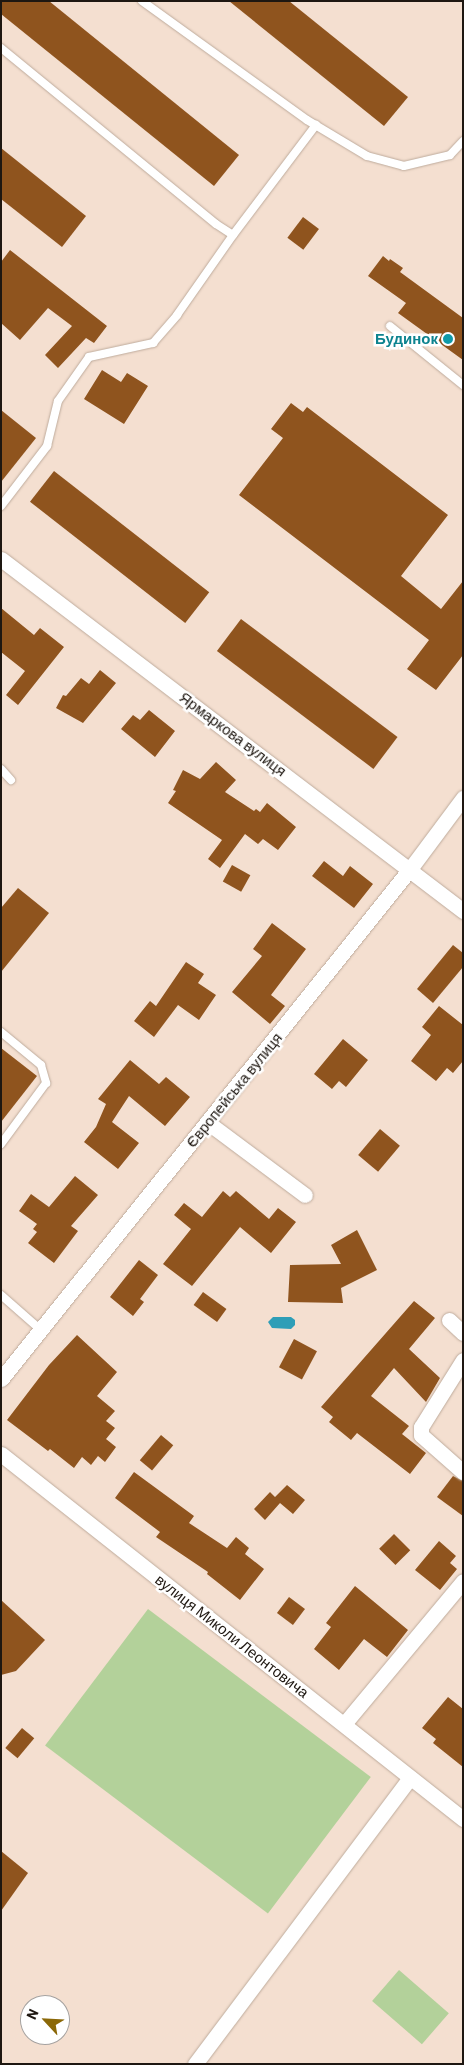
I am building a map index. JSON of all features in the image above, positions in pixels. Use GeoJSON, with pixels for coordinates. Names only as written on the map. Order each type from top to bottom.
{"type":"FeatureCollection","features":[{"type":"Feature","properties":{"kind":"street","name":"Ярмаркова вулиця"},"geometry":{"type":"LineString","coordinates":[[1,559],[463,911]]}},
{"type":"Feature","properties":{"kind":"street","name":"Європейська вулиця"},"geometry":{"type":"LineString","coordinates":[[1,1379],[410,869],[463,798]]}},
{"type":"Feature","properties":{"kind":"street"},"geometry":{"type":"LineString","coordinates":[[207,1122],[305,1195]]}},
{"type":"Feature","properties":{"kind":"street"},"geometry":{"type":"LineString","coordinates":[[449,1320],[463,1333]]}},
{"type":"Feature","properties":{"kind":"street"},"geometry":{"type":"LineString","coordinates":[[463,1360],[421,1426],[421,1435],[463,1472]]}},
{"type":"Feature","properties":{"kind":"street","name":"вулиця Миколи Леонтовича"},"geometry":{"type":"LineString","coordinates":[[1,1454],[463,1819]]}},
{"type":"Feature","properties":{"kind":"street"},"geometry":{"type":"LineString","coordinates":[[344,1724],[463,1582]]}},
{"type":"Feature","properties":{"kind":"street"},"geometry":{"type":"LineString","coordinates":[[195,2064],[410,1778]]}},
{"type":"Feature","properties":{"kind":"lane"},"geometry":{"type":"LineString","coordinates":[[142,1],[316,125],[367,156],[404,166],[450,155],[463,141]]}},
{"type":"Feature","properties":{"kind":"lane"},"geometry":{"type":"LineString","coordinates":[[1,48],[216,224],[233,235]]}},
{"type":"Feature","properties":{"kind":"lane"},"geometry":{"type":"LineString","coordinates":[[1,506],[47,446],[58,401],[89,357],[153,343],[177,315],[233,235],[316,125]]}},
{"type":"Feature","properties":{"kind":"lane"},"geometry":{"type":"LineString","coordinates":[[390,326],[463,386]]}},
{"type":"Feature","properties":{"kind":"lane"},"geometry":{"type":"LineString","coordinates":[[1,769],[11,780]]}},
{"type":"Feature","properties":{"kind":"lane"},"geometry":{"type":"LineString","coordinates":[[1,1032],[41,1065],[46,1083],[1,1144]]}},
{"type":"Feature","properties":{"kind":"lane"},"geometry":{"type":"LineString","coordinates":[[1,1295],[41,1330]]}},
{"type":"Feature","properties":{"kind":"green space"},"geometry":{"type":"Polygon","coordinates":[[[148,1609],[371,1777],[268,1913],[45,1746],[148,1609]]]}},
{"type":"Feature","properties":{"kind":"green space"},"geometry":{"type":"Polygon","coordinates":[[[399,1970],[449,2013],[422,2044],[372,2001],[399,1970]]]}},
{"type":"Feature","properties":{"kind":"water"},"geometry":{"type":"Polygon","coordinates":[[[273,1317],[291,1317],[295,1320],[295,1325],[291,1329],[272,1328],[268,1322],[273,1317]]]}},
{"type":"Feature","properties":{"kind":"building"},"geometry":{"type":"Polygon","coordinates":[[[1,1],[49,1],[239,155],[214,186],[1,14],[1,1]]]}},
{"type":"Feature","properties":{"kind":"building"},"geometry":{"type":"Polygon","coordinates":[[[229,1],[289,1],[408,97],[384,126],[229,1]]]}},
{"type":"Feature","properties":{"kind":"building"},"geometry":{"type":"Polygon","coordinates":[[[1,148],[86,216],[62,247],[1,199],[1,148]]]}},
{"type":"Feature","properties":{"kind":"building"},"geometry":{"type":"Polygon","coordinates":[[[303,217],[319,229],[303,250],[287,238],[303,217]]]}},
{"type":"Feature","properties":{"kind":"building"},"geometry":{"type":"Polygon","coordinates":[[[10,250],[107,326],[94,343],[86,338],[58,368],[45,355],[72,326],[48,308],[20,340],[1,323],[1,262],[10,250]]]}},
{"type":"Feature","properties":{"kind":"building","name":"Будинок"},"geometry":{"type":"Polygon","coordinates":[[[383,256],[403,268],[400,272],[463,318],[463,360],[398,313],[406,303],[368,276],[383,256]]]}},
{"type":"Feature","properties":{"kind":"building"},"geometry":{"type":"Polygon","coordinates":[[[102,370],[121,382],[127,373],[148,386],[124,424],[84,399],[102,370]]]}},
{"type":"Feature","properties":{"kind":"building"},"geometry":{"type":"Polygon","coordinates":[[[291,403],[303,412],[307,407],[448,515],[401,576],[441,609],[463,581],[463,655],[436,690],[407,669],[429,640],[239,495],[283,438],[271,429],[291,403]]]}},
{"type":"Feature","properties":{"kind":"building"},"geometry":{"type":"Polygon","coordinates":[[[1,410],[36,438],[1,482],[1,410]]]}},
{"type":"Feature","properties":{"kind":"building"},"geometry":{"type":"Polygon","coordinates":[[[54,471],[209,592],[185,623],[30,502],[54,471]]]}},
{"type":"Feature","properties":{"kind":"building"},"geometry":{"type":"Polygon","coordinates":[[[1,608],[34,635],[40,628],[64,647],[18,705],[6,695],[25,671],[1,652],[1,608]]]}},
{"type":"Feature","properties":{"kind":"building"},"geometry":{"type":"Polygon","coordinates":[[[241,619],[398,737],[373,769],[217,651],[241,619]]]}},
{"type":"Feature","properties":{"kind":"building"},"geometry":{"type":"Polygon","coordinates":[[[100,670],[116,683],[83,723],[56,708],[63,695],[66,696],[81,678],[89,684],[100,670]]]}},
{"type":"Feature","properties":{"kind":"building"},"geometry":{"type":"Polygon","coordinates":[[[149,710],[175,731],[155,757],[121,729],[133,715],[140,720],[149,710]]]}},
{"type":"Feature","properties":{"kind":"building"},"geometry":{"type":"Polygon","coordinates":[[[216,762],[236,780],[225,792],[254,811],[256,809],[260,812],[267,803],[296,827],[278,850],[263,839],[258,844],[245,834],[220,868],[208,859],[222,840],[168,803],[176,791],[173,790],[183,770],[200,779],[216,762]]]}},
{"type":"Feature","properties":{"kind":"building"},"geometry":{"type":"Polygon","coordinates":[[[324,861],[343,876],[350,866],[373,884],[354,908],[312,876],[324,861]]]}},
{"type":"Feature","properties":{"kind":"building"},"geometry":{"type":"Polygon","coordinates":[[[232,865],[250,875],[241,892],[223,882],[232,865]]]}},
{"type":"Feature","properties":{"kind":"building"},"geometry":{"type":"Polygon","coordinates":[[[18,888],[49,913],[1,972],[1,908],[18,888]]]}},
{"type":"Feature","properties":{"kind":"building"},"geometry":{"type":"Polygon","coordinates":[[[272,923],[306,949],[271,995],[285,1006],[270,1024],[232,992],[262,956],[253,949],[272,923]]]}},
{"type":"Feature","properties":{"kind":"building"},"geometry":{"type":"Polygon","coordinates":[[[453,945],[463,953],[463,967],[433,1003],[417,989],[453,945]]]}},
{"type":"Feature","properties":{"kind":"building"},"geometry":{"type":"Polygon","coordinates":[[[186,962],[204,974],[198,983],[216,995],[199,1020],[178,1005],[154,1037],[134,1021],[150,1001],[156,1006],[186,962]]]}},
{"type":"Feature","properties":{"kind":"building"},"geometry":{"type":"Polygon","coordinates":[[[439,1006],[463,1025],[463,1061],[453,1073],[447,1068],[436,1081],[411,1061],[431,1035],[422,1027],[439,1006]]]}},
{"type":"Feature","properties":{"kind":"building"},"geometry":{"type":"Polygon","coordinates":[[[343,1039],[368,1060],[346,1087],[339,1081],[332,1089],[314,1074],[343,1039]]]}},
{"type":"Feature","properties":{"kind":"building"},"geometry":{"type":"Polygon","coordinates":[[[1,1048],[37,1076],[1,1122],[1,1048]]]}},
{"type":"Feature","properties":{"kind":"building"},"geometry":{"type":"Polygon","coordinates":[[[130,1060],[159,1084],[166,1077],[190,1097],[165,1126],[129,1096],[112,1122],[139,1143],[118,1169],[84,1142],[96,1127],[106,1104],[98,1099],[130,1060]]]}},
{"type":"Feature","properties":{"kind":"building"},"geometry":{"type":"Polygon","coordinates":[[[380,1129],[400,1146],[378,1172],[358,1155],[380,1129]]]}},
{"type":"Feature","properties":{"kind":"building"},"geometry":{"type":"Polygon","coordinates":[[[75,1176],[98,1195],[71,1226],[78,1231],[54,1263],[28,1243],[37,1232],[33,1229],[37,1224],[19,1211],[31,1194],[49,1207],[75,1176]]]}},
{"type":"Feature","properties":{"kind":"building"},"geometry":{"type":"Polygon","coordinates":[[[223,1191],[230,1197],[236,1191],[269,1219],[278,1208],[296,1222],[271,1253],[240,1227],[192,1286],[163,1264],[191,1229],[174,1215],[184,1203],[202,1217],[223,1191]]]}},
{"type":"Feature","properties":{"kind":"building"},"geometry":{"type":"Polygon","coordinates":[[[357,1230],[377,1270],[341,1288],[343,1303],[288,1302],[290,1265],[341,1264],[331,1245],[357,1230]]]}},
{"type":"Feature","properties":{"kind":"building"},"geometry":{"type":"Polygon","coordinates":[[[139,1260],[158,1275],[140,1299],[144,1302],[133,1316],[110,1297],[139,1260]]]}},
{"type":"Feature","properties":{"kind":"building"},"geometry":{"type":"Polygon","coordinates":[[[203,1292],[226,1309],[217,1322],[194,1305],[203,1292]]]}},
{"type":"Feature","properties":{"kind":"building"},"geometry":{"type":"Polygon","coordinates":[[[414,1301],[435,1318],[409,1349],[440,1378],[426,1402],[394,1368],[371,1396],[409,1426],[402,1434],[426,1453],[410,1474],[357,1433],[351,1440],[329,1422],[333,1417],[321,1407],[414,1301]]]}},
{"type":"Feature","properties":{"kind":"building"},"geometry":{"type":"Polygon","coordinates":[[[77,1335],[117,1372],[97,1396],[115,1411],[106,1421],[115,1428],[106,1439],[116,1447],[105,1462],[98,1456],[91,1465],[82,1457],[74,1468],[7,1420],[49,1365],[77,1335]]]}},
{"type":"Feature","properties":{"kind":"building"},"geometry":{"type":"Polygon","coordinates":[[[294,1339],[317,1351],[302,1379],[279,1367],[294,1339]]]}},
{"type":"Feature","properties":{"kind":"building"},"geometry":{"type":"Polygon","coordinates":[[[161,1435],[173,1445],[152,1471],[140,1460],[161,1435]]]}},
{"type":"Feature","properties":{"kind":"building"},"geometry":{"type":"Polygon","coordinates":[[[134,1472],[194,1516],[189,1523],[227,1548],[236,1537],[249,1548],[245,1554],[264,1569],[240,1600],[207,1574],[208,1572],[156,1537],[160,1532],[115,1498],[134,1472]]]}},
{"type":"Feature","properties":{"kind":"building"},"geometry":{"type":"Polygon","coordinates":[[[453,1476],[463,1481],[463,1516],[437,1497],[453,1476]]]}},
{"type":"Feature","properties":{"kind":"building"},"geometry":{"type":"Polygon","coordinates":[[[287,1485],[305,1500],[293,1514],[280,1503],[265,1520],[254,1509],[270,1492],[275,1497],[287,1485]]]}},
{"type":"Feature","properties":{"kind":"building"},"geometry":{"type":"Polygon","coordinates":[[[394,1534],[410,1550],[395,1565],[379,1549],[394,1534]]]}},
{"type":"Feature","properties":{"kind":"building"},"geometry":{"type":"Polygon","coordinates":[[[439,1541],[456,1556],[450,1563],[457,1569],[440,1590],[415,1570],[439,1541]]]}},
{"type":"Feature","properties":{"kind":"building"},"geometry":{"type":"Polygon","coordinates":[[[355,1586],[408,1630],[387,1657],[364,1639],[339,1670],[314,1649],[331,1627],[326,1623],[355,1586]]]}},
{"type":"Feature","properties":{"kind":"building"},"geometry":{"type":"Polygon","coordinates":[[[289,1597],[305,1609],[293,1625],[277,1613],[289,1597]]]}},
{"type":"Feature","properties":{"kind":"building"},"geometry":{"type":"Polygon","coordinates":[[[1,1600],[45,1640],[16,1671],[1,1675],[1,1600]]]}},
{"type":"Feature","properties":{"kind":"building"},"geometry":{"type":"Polygon","coordinates":[[[448,1697],[463,1709],[463,1767],[433,1743],[436,1739],[422,1728],[448,1697]]]}},
{"type":"Feature","properties":{"kind":"building"},"geometry":{"type":"Polygon","coordinates":[[[22,1728],[34,1738],[18,1758],[5,1748],[22,1728]]]}},
{"type":"Feature","properties":{"kind":"building"},"geometry":{"type":"Polygon","coordinates":[[[1,1851],[28,1873],[1,1911],[1,1851]]]}},
{"type":"Feature","properties":{"kind":"place","name":"Будинок"},"geometry":{"type":"Point","coordinates":[448,339]}}]}
